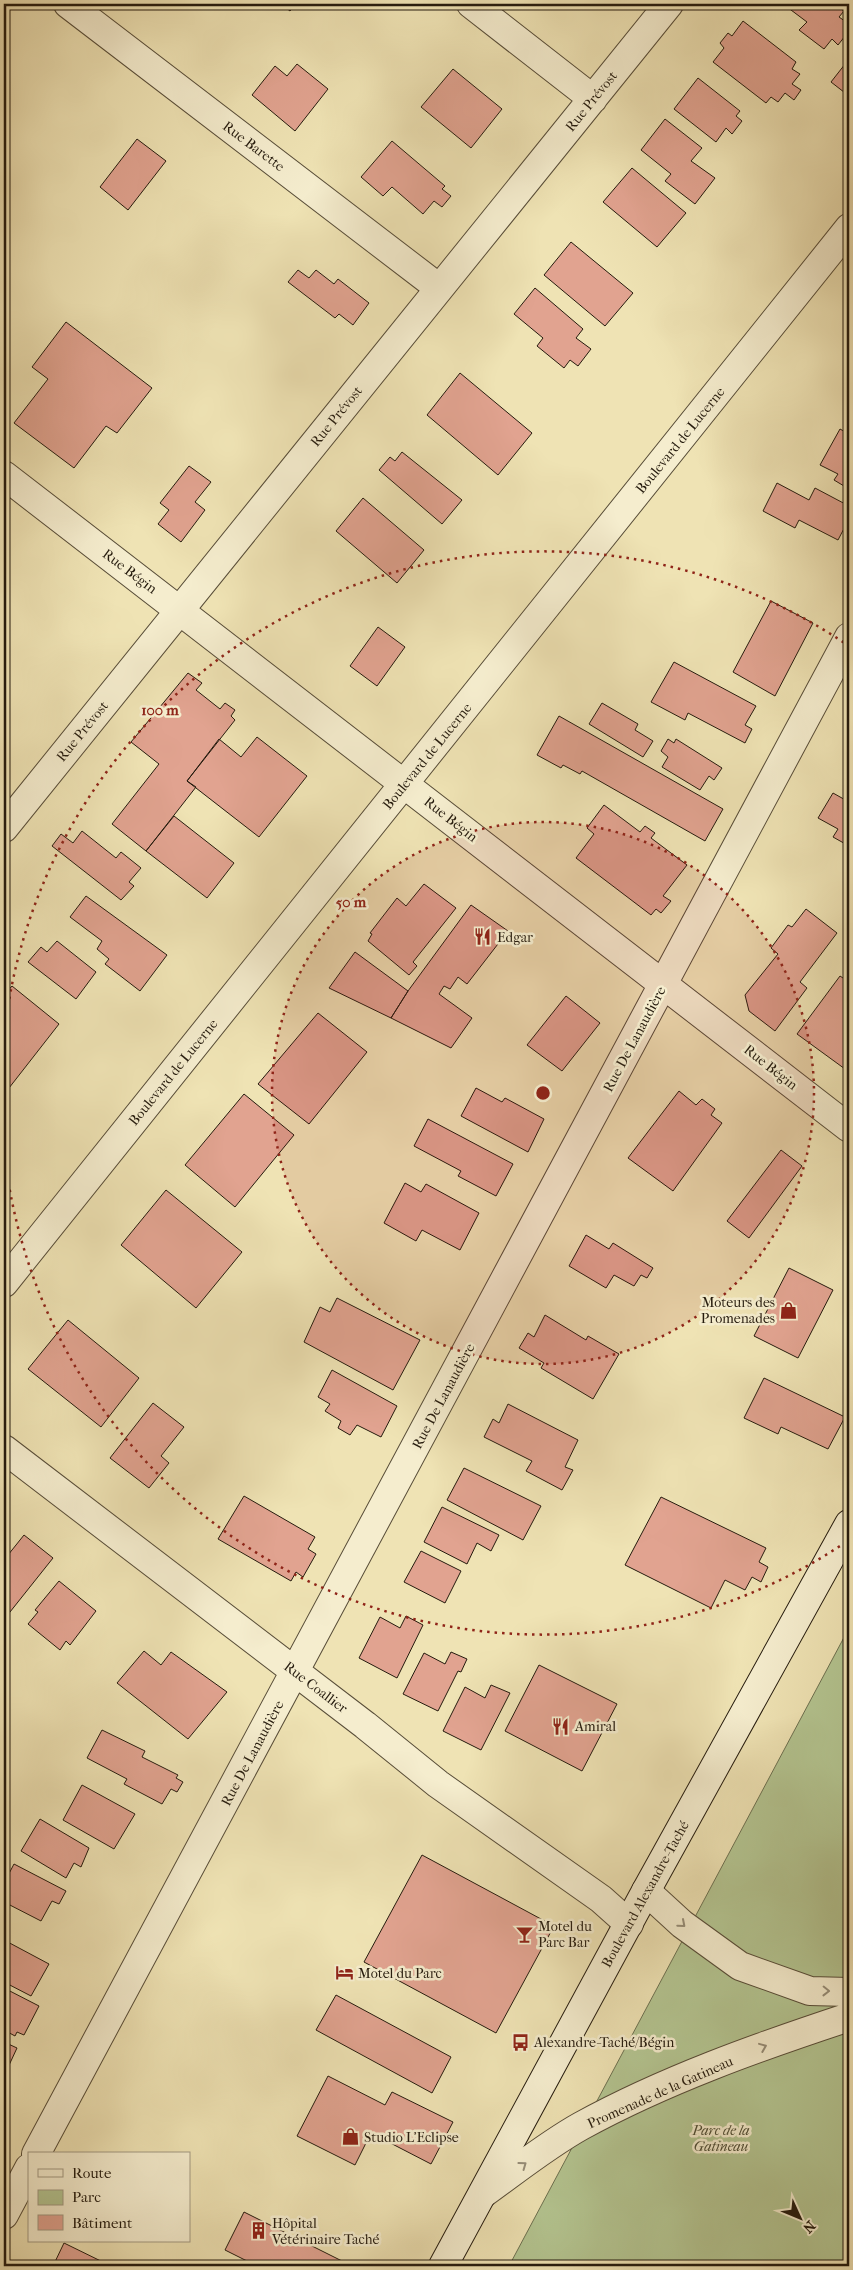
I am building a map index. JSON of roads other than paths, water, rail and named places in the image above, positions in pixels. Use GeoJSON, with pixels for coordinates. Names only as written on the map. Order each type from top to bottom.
{"type":"FeatureCollection","features":[{"type":"Feature","properties":{"kind":"street","name":"Rue Barette"},"geometry":{"type":"LineString","coordinates":[[68,4],[439,288]]}},
{"type":"Feature","properties":{"kind":"street"},"geometry":{"type":"LineString","coordinates":[[471,4],[593,99]]}},
{"type":"Feature","properties":{"kind":"street","name":"Rue Prévost"},"geometry":{"type":"LineString","coordinates":[[4,828],[669,4]]}},
{"type":"Feature","properties":{"kind":"street","name":"Boulevard de Lucerne"},"geometry":{"type":"LineString","coordinates":[[4,1283],[849,228]]}},
{"type":"Feature","properties":{"kind":"street","name":"Rue Bégin"},"geometry":{"type":"LineString","coordinates":[[4,474],[849,1128]]}},
{"type":"Feature","properties":{"kind":"street","name":"Rue De Lanaudière"},"geometry":{"type":"LineString","coordinates":[[37,2152],[849,638]]}},
{"type":"Feature","properties":{"kind":"street","name":"Rue Coallier"},"geometry":{"type":"LineString","coordinates":[[4,1449],[438,1784],[601,1899],[629,1924]]}},
{"type":"Feature","properties":{"kind":"street","name":"Boulevard Alexandre-Taché"},"geometry":{"type":"LineString","coordinates":[[443,2266],[646,1891],[849,1524]]}},
{"type":"Feature","properties":{"kind":"street"},"geometry":{"type":"LineString","coordinates":[[646,1891],[682,1924],[740,1966],[810,1991],[849,1992]]}},
{"type":"Feature","properties":{"kind":"street","name":"Promenade de la Gatineau"},"geometry":{"type":"LineString","coordinates":[[484,2193],[568,2135],[618,2108],[667,2085],[781,2039],[849,2017]]}},
{"type":"Feature","properties":{"kind":"street"},"geometry":{"type":"LineString","coordinates":[[4,2215],[28,2170]]}},
{"type":"Feature","properties":{"kind":"place","name":"Edgar"},"geometry":{"type":"Point","coordinates":[483,937]}},
{"type":"Feature","properties":{"kind":"place","name":"Moteurs des Promenades"},"geometry":{"type":"Point","coordinates":[789,1310]}},
{"type":"Feature","properties":{"kind":"place","name":"Amiral"},"geometry":{"type":"Point","coordinates":[561,1726]}},
{"type":"Feature","properties":{"kind":"place","name":"Motel du Parc Bar"},"geometry":{"type":"Point","coordinates":[524,1934]}},
{"type":"Feature","properties":{"kind":"place","name":"Motel du Parc"},"geometry":{"type":"Point","coordinates":[344,1973]}},
{"type":"Feature","properties":{"kind":"place","name":"Alexandre-Taché/Bégin"},"geometry":{"type":"Point","coordinates":[520,2042]}},
{"type":"Feature","properties":{"kind":"place","name":"Studio L'Eclipse"},"geometry":{"type":"Point","coordinates":[350,2137]}},
{"type":"Feature","properties":{"kind":"place","name":"Hôpital Vétérinaire Taché"},"geometry":{"type":"Point","coordinates":[258,2231]}},
{"type":"Feature","properties":{"kind":"park label","name":"Parc de la Gatineau"},"geometry":{"type":"Point","coordinates":[721,2138]}}]}
